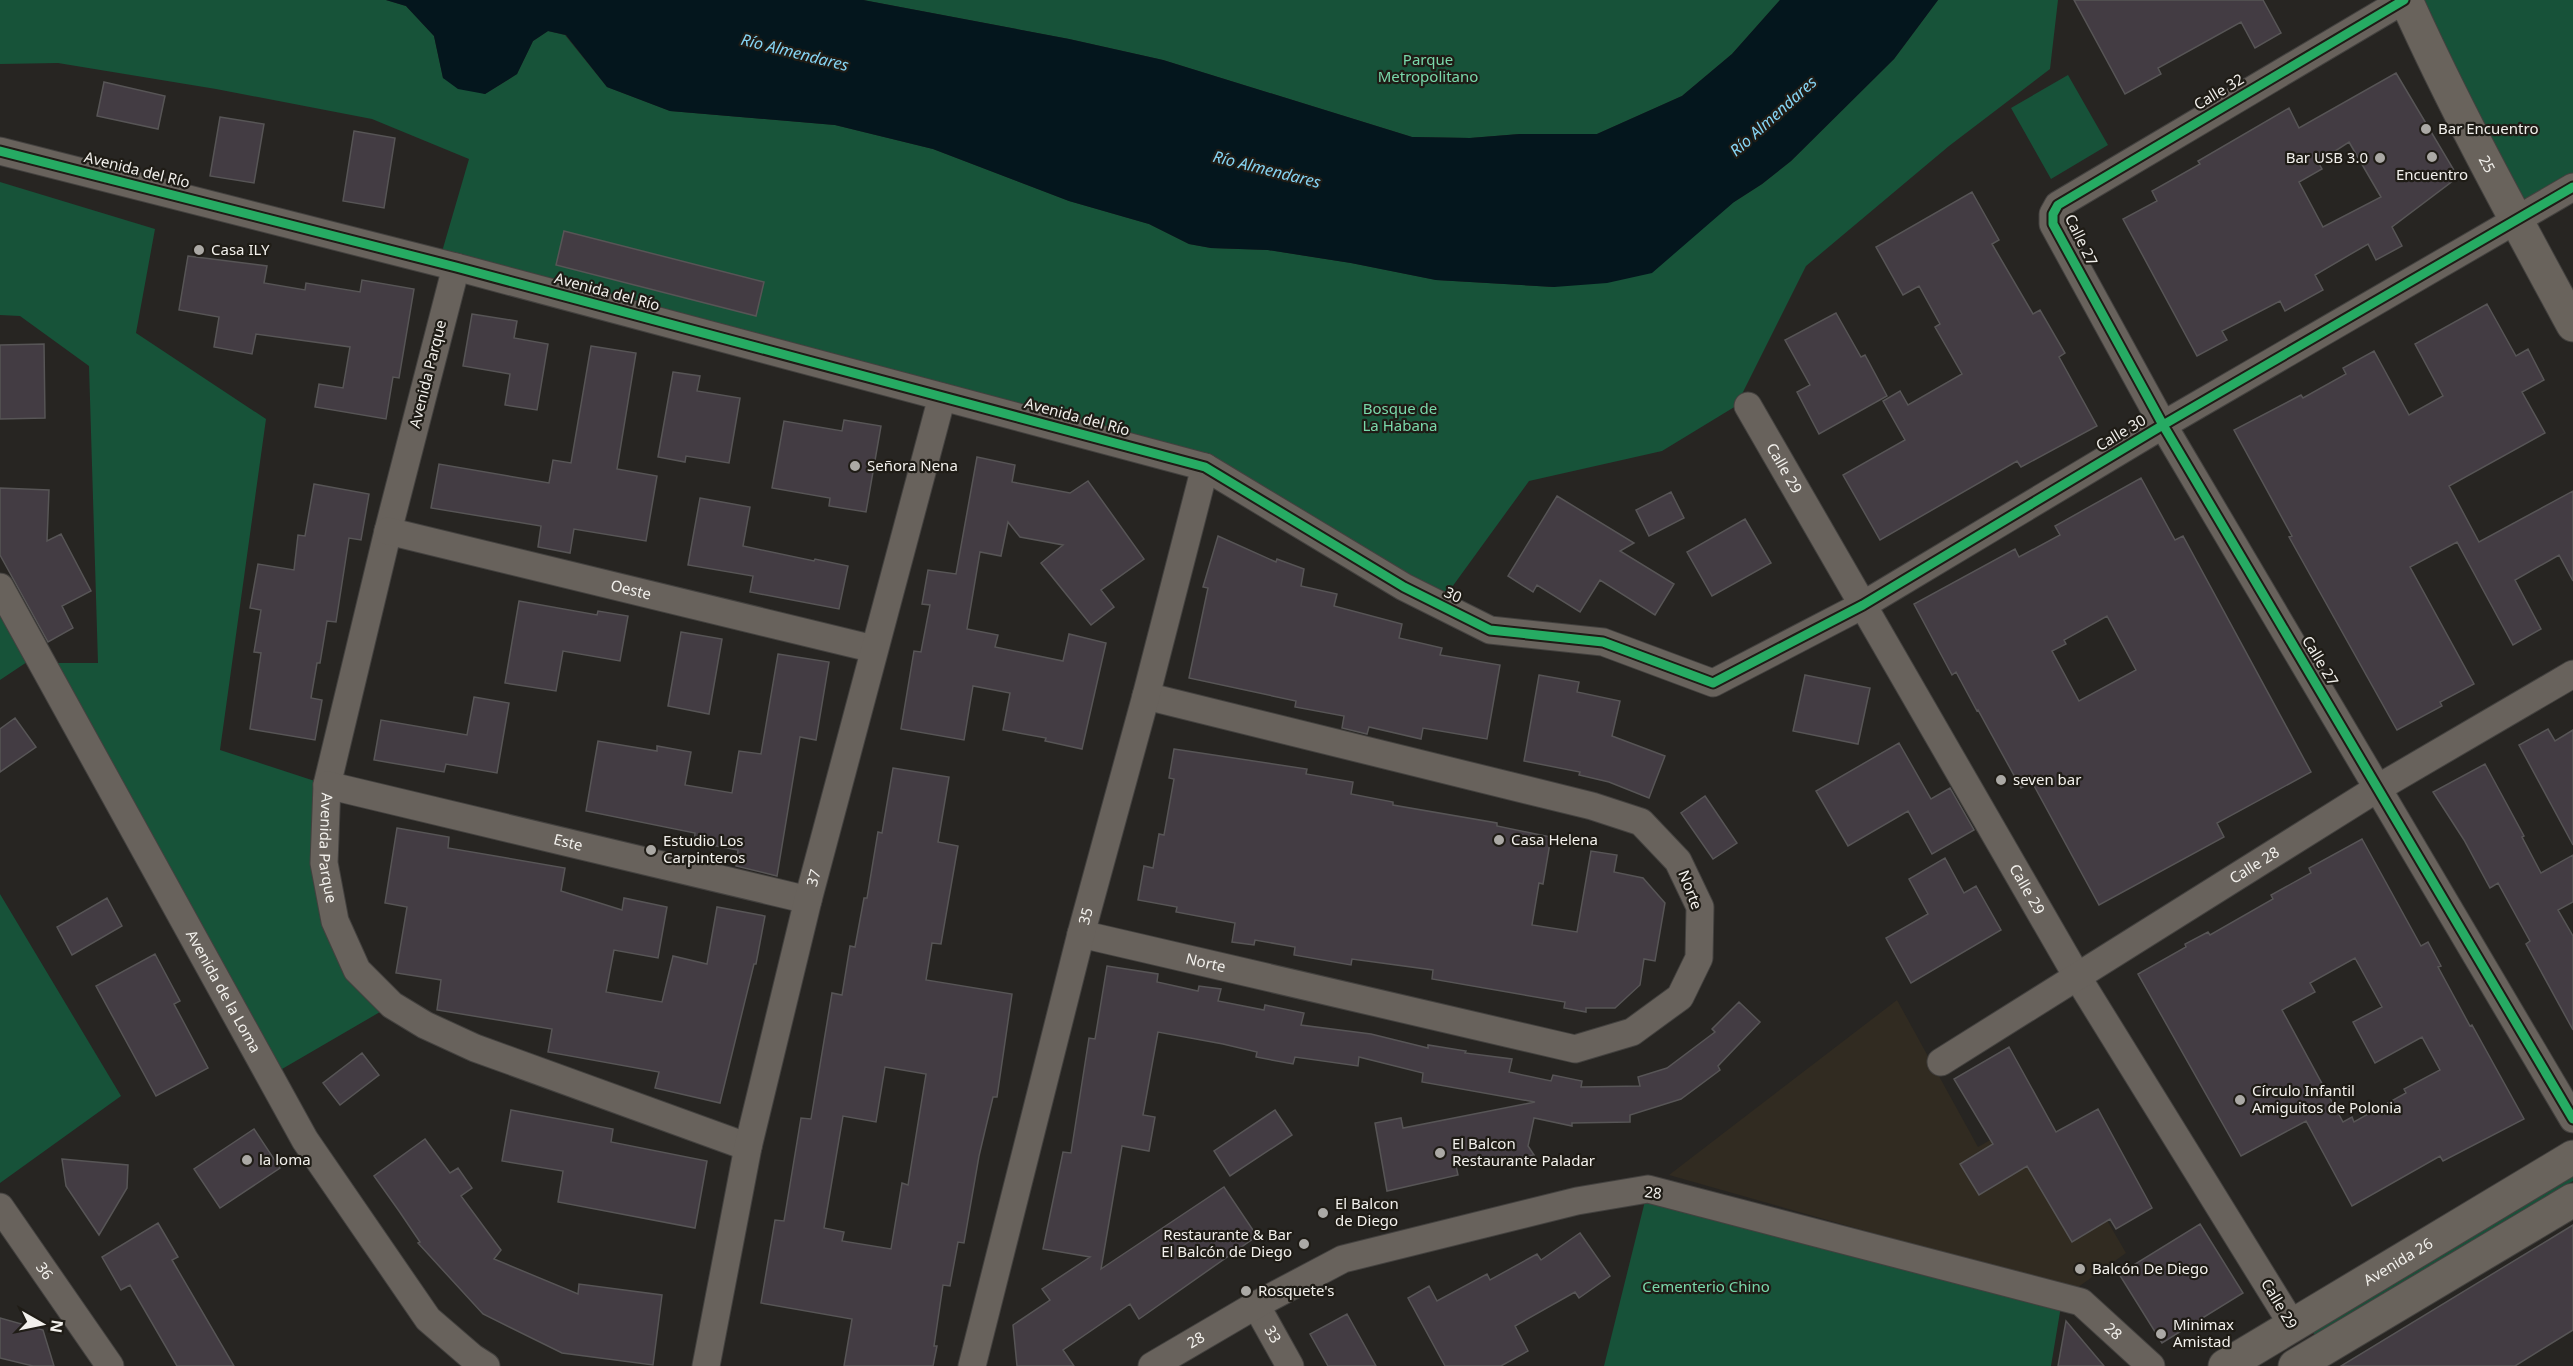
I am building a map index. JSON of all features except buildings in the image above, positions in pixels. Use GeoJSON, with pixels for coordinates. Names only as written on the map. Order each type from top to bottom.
{"type":"FeatureCollection","features":[{"type":"Feature","properties":{"kind":"main road","name":"25"},"geometry":{"type":"LineString","coordinates":[[2405,0],[2516,220],[2573,326]]}},
{"type":"Feature","properties":{"kind":"main road","name":"Avenida 26"},"geometry":{"type":"LineString","coordinates":[[2225,1366],[2573,1157]]}},
{"type":"Feature","properties":{"kind":"main road"},"geometry":{"type":"LineString","coordinates":[[2307,1363],[2573,1200]]}},
{"type":"Feature","properties":{"kind":"main road","name":"Calle 29"},"geometry":{"type":"LineString","coordinates":[[2293,1326],[2307,1363]]}},
{"type":"Feature","properties":{"kind":"street","name":"Calle 32"},"geometry":{"type":"LineString","coordinates":[[2053,214],[2058,205],[2405,0]]}},
{"type":"Feature","properties":{"kind":"street","name":"Avenida del Río"},"geometry":{"type":"LineString","coordinates":[[0,151],[456,267],[1205,467]]}},
{"type":"Feature","properties":{"kind":"street","name":"Calle 30"},"geometry":{"type":"LineString","coordinates":[[1713,683],[1863,605],[2163,425],[2573,187]]}},
{"type":"Feature","properties":{"kind":"street","name":"Calle 27"},"geometry":{"type":"LineString","coordinates":[[2053,214],[2053,224],[2163,425],[2573,1119]]}},
{"type":"Feature","properties":{"kind":"street","name":"Avenida Parque"},"geometry":{"type":"LineString","coordinates":[[456,267],[388,531],[327,785],[324,863],[335,921],[357,970],[392,1005],[425,1025],[476,1048],[747,1147]]}},
{"type":"Feature","properties":{"kind":"street","name":"37"},"geometry":{"type":"LineString","coordinates":[[706,1366],[747,1147],[808,900],[942,397]]}},
{"type":"Feature","properties":{"kind":"street","name":"Calle 29"},"geometry":{"type":"LineString","coordinates":[[1748,406],[2078,978],[2293,1326]]}},
{"type":"Feature","properties":{"kind":"street","name":"30"},"geometry":{"type":"LineString","coordinates":[[1205,467],[1404,587],[1491,630],[1603,642],[1713,683]]}},
{"type":"Feature","properties":{"kind":"street","name":"35"},"geometry":{"type":"LineString","coordinates":[[972,1366],[1081,934],[1205,467]]}},
{"type":"Feature","properties":{"kind":"street","name":"Oeste"},"geometry":{"type":"LineString","coordinates":[[388,531],[874,649]]}},
{"type":"Feature","properties":{"kind":"street","name":"Avenida de la Loma"},"geometry":{"type":"LineString","coordinates":[[0,588],[305,1140],[428,1319],[472,1357],[486,1366]]}},
{"type":"Feature","properties":{"kind":"street","name":"Calle 28"},"geometry":{"type":"LineString","coordinates":[[1941,1062],[2378,788],[2573,674]]}},
{"type":"Feature","properties":{"kind":"street","name":"Norte"},"geometry":{"type":"LineString","coordinates":[[1081,934],[1575,1049],[1632,1032],[1642,1025],[1680,997],[1699,958],[1700,907],[1678,861],[1641,822],[1592,806],[1146,696]]}},
{"type":"Feature","properties":{"kind":"street","name":"Este"},"geometry":{"type":"LineString","coordinates":[[327,785],[808,900]]}},
{"type":"Feature","properties":{"kind":"street","name":"28"},"geometry":{"type":"LineString","coordinates":[[1152,1366],[1256,1305],[1342,1259],[1577,1201],[1648,1190],[2081,1302],[2151,1366]]}},
{"type":"Feature","properties":{"kind":"street","name":"36"},"geometry":{"type":"LineString","coordinates":[[0,1207],[106,1363]]}},
{"type":"Feature","properties":{"kind":"street","name":"33"},"geometry":{"type":"LineString","coordinates":[[1256,1305],[1290,1366]]}},
{"type":"Feature","properties":{"kind":"shaded area"},"geometry":{"type":"Polygon","coordinates":[[[1897,1000],[1978,1147],[2043,1110],[2126,1253],[2074,1290],[1669,1175],[1897,1000]]]}},
{"type":"Feature","properties":{"kind":"green space","name":"Bosque de La Habana"},"geometry":{"type":"Polygon","coordinates":[[[0,0],[386,0],[406,6],[434,36],[443,78],[485,94],[517,74],[533,41],[548,31],[565,35],[607,87],[670,111],[835,125],[933,149],[1069,201],[1149,224],[1189,244],[1211,248],[1268,250],[1436,280],[1554,287],[1734,202],[1762,184],[1791,161],[1894,59],[1938,0],[2058,0],[2050,69],[1949,146],[1806,266],[1736,406],[1662,451],[1529,481],[1439,605],[1205,467],[439,262],[469,159],[372,119],[216,89],[58,63],[0,64],[0,0]]]}},
{"type":"Feature","properties":{"kind":"green space","name":"Parque Metropolitano"},"geometry":{"type":"Polygon","coordinates":[[[863,0],[1780,0],[1732,54],[1682,96],[1597,134],[1520,134],[1470,138],[1412,137],[1163,60],[1069,39],[863,0]]]}},
{"type":"Feature","properties":{"kind":"green space"},"geometry":{"type":"Polygon","coordinates":[[[2406,0],[2573,0],[2573,187],[2516,220],[2406,0]]]}},
{"type":"Feature","properties":{"kind":"green space"},"geometry":{"type":"Polygon","coordinates":[[[2068,75],[2108,145],[2051,179],[2011,108],[2068,75]]]}},
{"type":"Feature","properties":{"kind":"green space"},"geometry":{"type":"Polygon","coordinates":[[[0,182],[155,229],[136,333],[266,419],[220,750],[327,785],[335,921],[392,1005],[270,1076],[47,663],[98,663],[89,366],[20,316],[0,315],[0,182]]]}},
{"type":"Feature","properties":{"kind":"green space"},"geometry":{"type":"Polygon","coordinates":[[[0,593],[33,658],[0,680],[0,593]]]}},
{"type":"Feature","properties":{"kind":"green space"},"geometry":{"type":"Polygon","coordinates":[[[0,894],[121,1096],[0,1183],[0,894]]]}},
{"type":"Feature","properties":{"kind":"green space"},"geometry":{"type":"Polygon","coordinates":[[[2573,1173],[2573,1181],[2316,1337],[2312,1331],[2573,1173]]]}},
{"type":"Feature","properties":{"kind":"green space","name":"Cementerio Chino"},"geometry":{"type":"Polygon","coordinates":[[[1648,1189],[2062,1300],[2051,1366],[1604,1366],[1648,1189]]]}},
{"type":"Feature","properties":{"kind":"water","name":"Río Almendares"},"geometry":{"type":"Polygon","coordinates":[[[386,0],[863,0],[1069,39],[1163,60],[1412,137],[1470,138],[1520,134],[1597,134],[1682,96],[1732,54],[1780,0],[1938,0],[1894,59],[1791,161],[1734,202],[1652,273],[1607,283],[1554,287],[1436,280],[1268,250],[1211,248],[1189,244],[1149,224],[1069,201],[933,149],[835,125],[670,111],[607,87],[566,35],[548,31],[533,41],[517,74],[485,94],[458,89],[443,78],[434,36],[406,6],[386,0]]]}},
{"type":"Feature","properties":{"kind":"cycle path"},"geometry":{"type":"LineString","coordinates":[[2404,0],[2058,205],[2053,214],[2053,224],[2163,425],[2573,1119]]}},
{"type":"Feature","properties":{"kind":"cycle path"},"geometry":{"type":"LineString","coordinates":[[0,151],[456,267],[1205,467],[1404,587],[1490,630],[1603,642],[1713,683],[1863,605],[2163,425],[2573,187]]}},
{"type":"Feature","properties":{"kind":"place","name":"Bar Encuentro"},"geometry":{"type":"Point","coordinates":[2426,129]}},
{"type":"Feature","properties":{"kind":"place","name":"Encuentro"},"geometry":{"type":"Point","coordinates":[2432,157]}},
{"type":"Feature","properties":{"kind":"place","name":"Bar USB 3.0"},"geometry":{"type":"Point","coordinates":[2380,158]}},
{"type":"Feature","properties":{"kind":"place","name":"Casa ILY"},"geometry":{"type":"Point","coordinates":[199,250]}},
{"type":"Feature","properties":{"kind":"place","name":"Señora Nena"},"geometry":{"type":"Point","coordinates":[855,466]}},
{"type":"Feature","properties":{"kind":"place","name":"seven bar"},"geometry":{"type":"Point","coordinates":[2001,780]}},
{"type":"Feature","properties":{"kind":"place","name":"Casa Helena"},"geometry":{"type":"Point","coordinates":[1499,840]}},
{"type":"Feature","properties":{"kind":"place","name":"Estudio Los Carpinteros"},"geometry":{"type":"Point","coordinates":[651,850]}},
{"type":"Feature","properties":{"kind":"place","name":"Círculo Infantil Amiguitos de Polonia"},"geometry":{"type":"Point","coordinates":[2240,1100]}},
{"type":"Feature","properties":{"kind":"place","name":"El Balcon Restaurante Paladar"},"geometry":{"type":"Point","coordinates":[1440,1153]}},
{"type":"Feature","properties":{"kind":"place","name":"la loma"},"geometry":{"type":"Point","coordinates":[247,1160]}},
{"type":"Feature","properties":{"kind":"place","name":"El Balcon de Diego"},"geometry":{"type":"Point","coordinates":[1323,1213]}},
{"type":"Feature","properties":{"kind":"place","name":"Restaurante & Bar El Balcón de Diego"},"geometry":{"type":"Point","coordinates":[1304,1244]}},
{"type":"Feature","properties":{"kind":"place","name":"Balcón De Diego"},"geometry":{"type":"Point","coordinates":[2080,1269]}},
{"type":"Feature","properties":{"kind":"place","name":"Rosquete's"},"geometry":{"type":"Point","coordinates":[1246,1291]}},
{"type":"Feature","properties":{"kind":"place","name":"Minimax Amistad"},"geometry":{"type":"Point","coordinates":[2161,1334]}}]}
